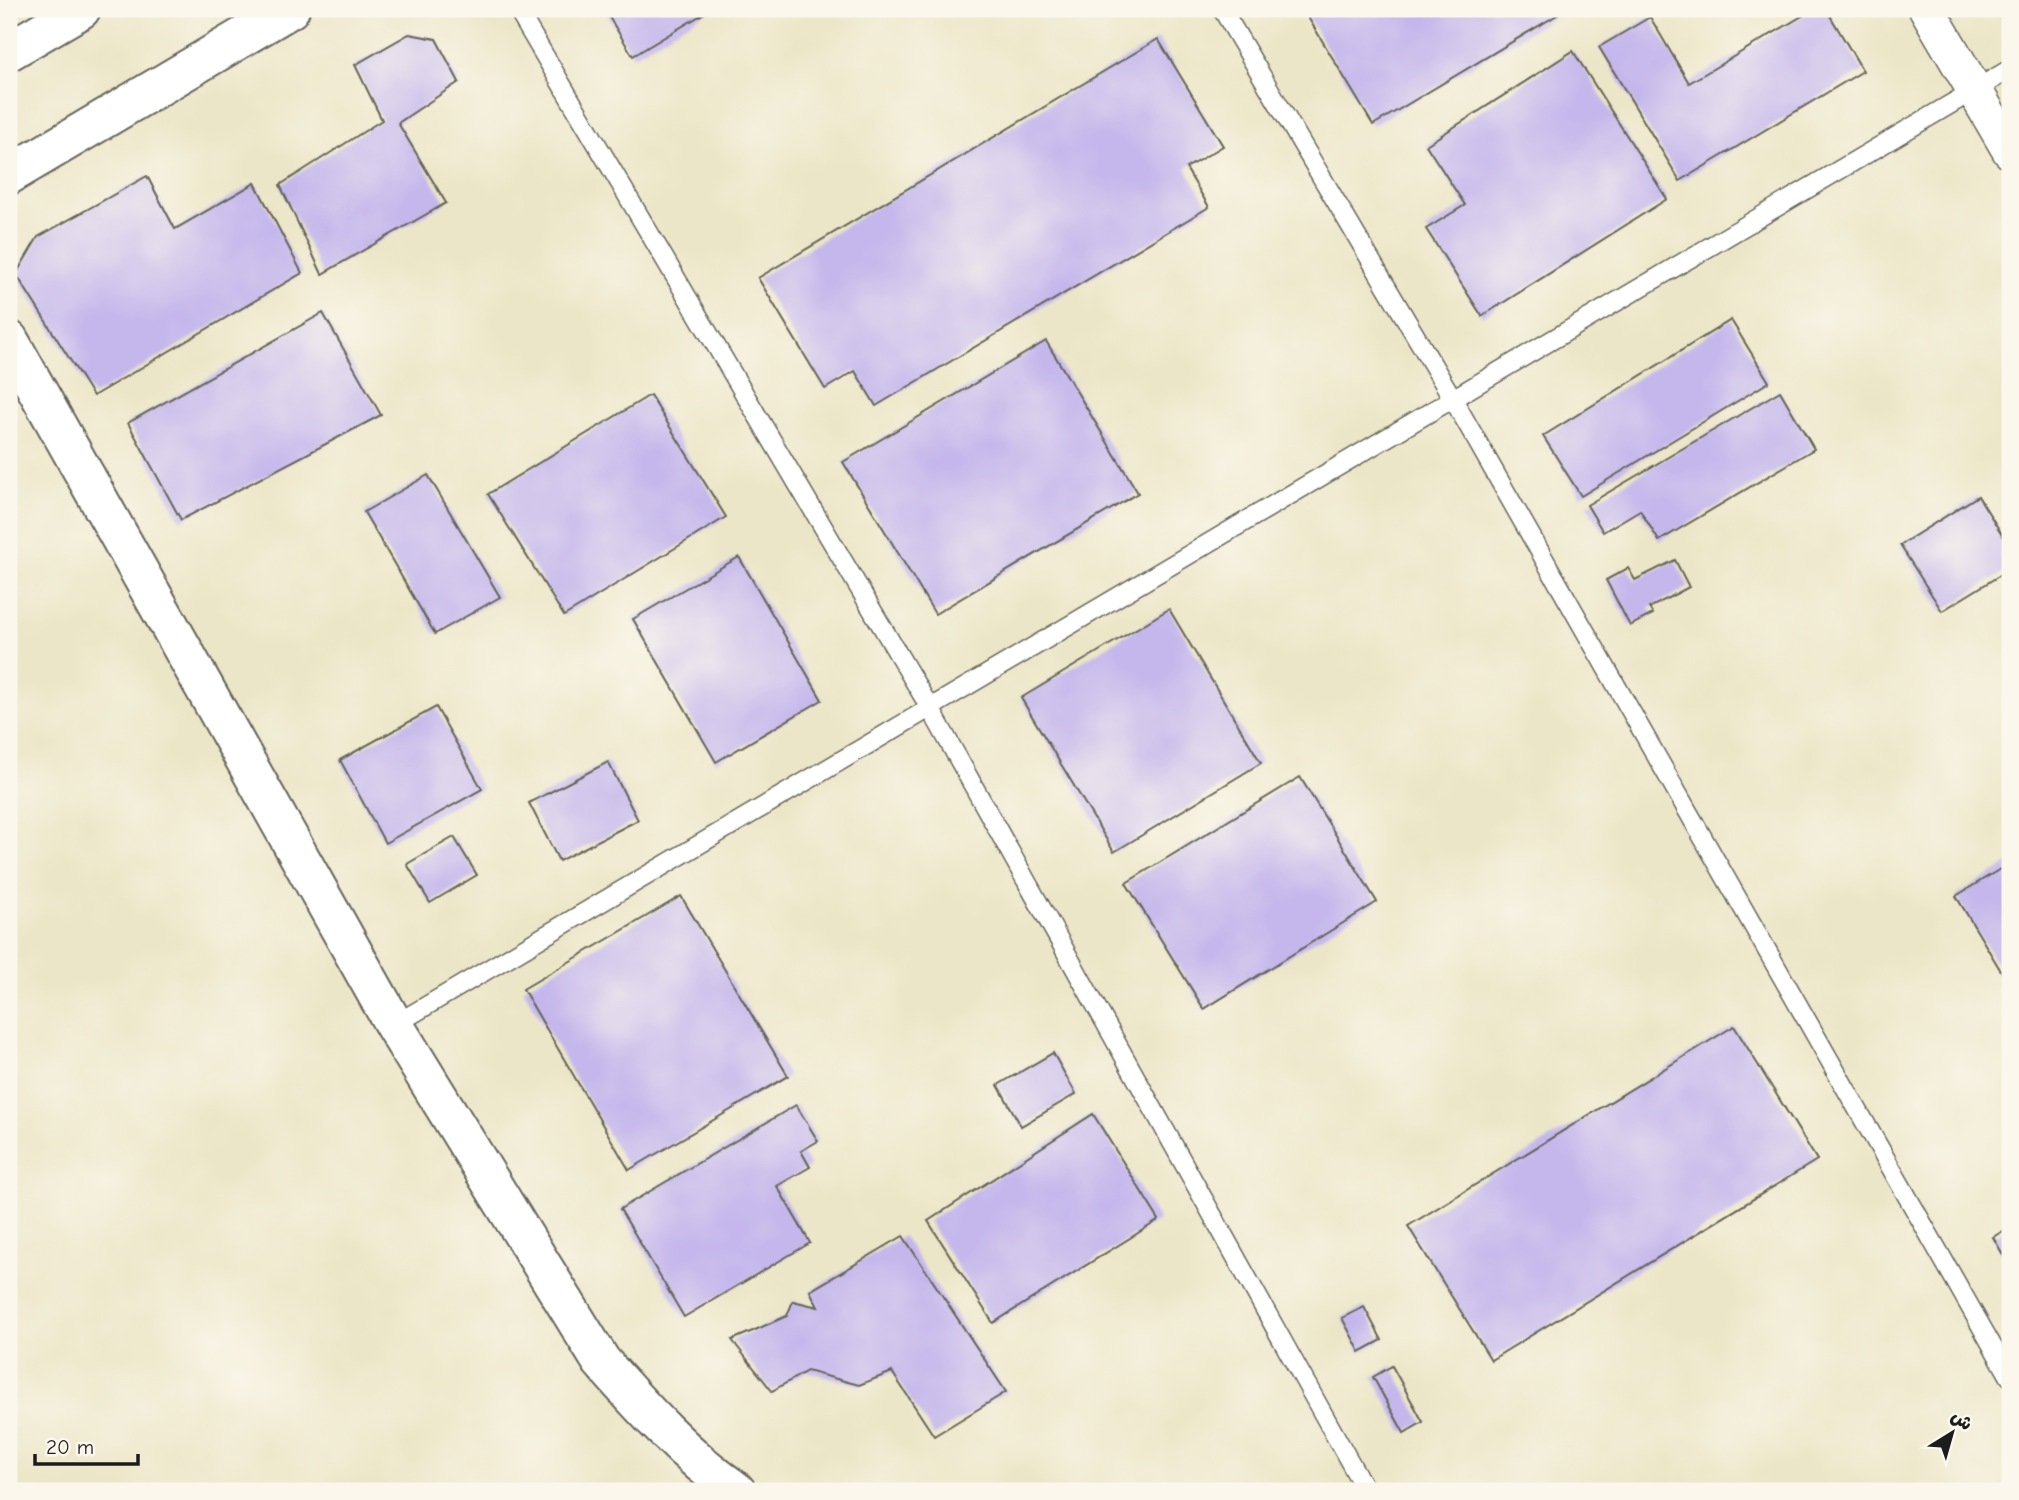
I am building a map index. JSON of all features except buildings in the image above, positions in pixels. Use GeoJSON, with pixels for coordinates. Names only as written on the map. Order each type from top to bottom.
{"type":"FeatureCollection","features":[{"type":"Feature","properties":{"kind":"street"},"geometry":{"type":"LineString","coordinates":[[9,51],[81,9]]}},
{"type":"Feature","properties":{"kind":"street"},"geometry":{"type":"LineString","coordinates":[[9,175],[290,9]]}},
{"type":"Feature","properties":{"kind":"street"},"geometry":{"type":"LineString","coordinates":[[1927,9],[2010,151]]}},
{"type":"Feature","properties":{"kind":"street"},"geometry":{"type":"LineString","coordinates":[[9,340],[394,1025],[601,1361],[639,1405],[681,1447],[736,1491]]}},
{"type":"Feature","properties":{"kind":"lane"},"geometry":{"type":"LineString","coordinates":[[517,9],[930,708],[1366,1491]]}},
{"type":"Feature","properties":{"kind":"lane"},"geometry":{"type":"LineString","coordinates":[[1222,9],[1453,399],[2010,1377]]}},
{"type":"Feature","properties":{"kind":"lane"},"geometry":{"type":"LineString","coordinates":[[394,1025],[2010,69]]}}]}
